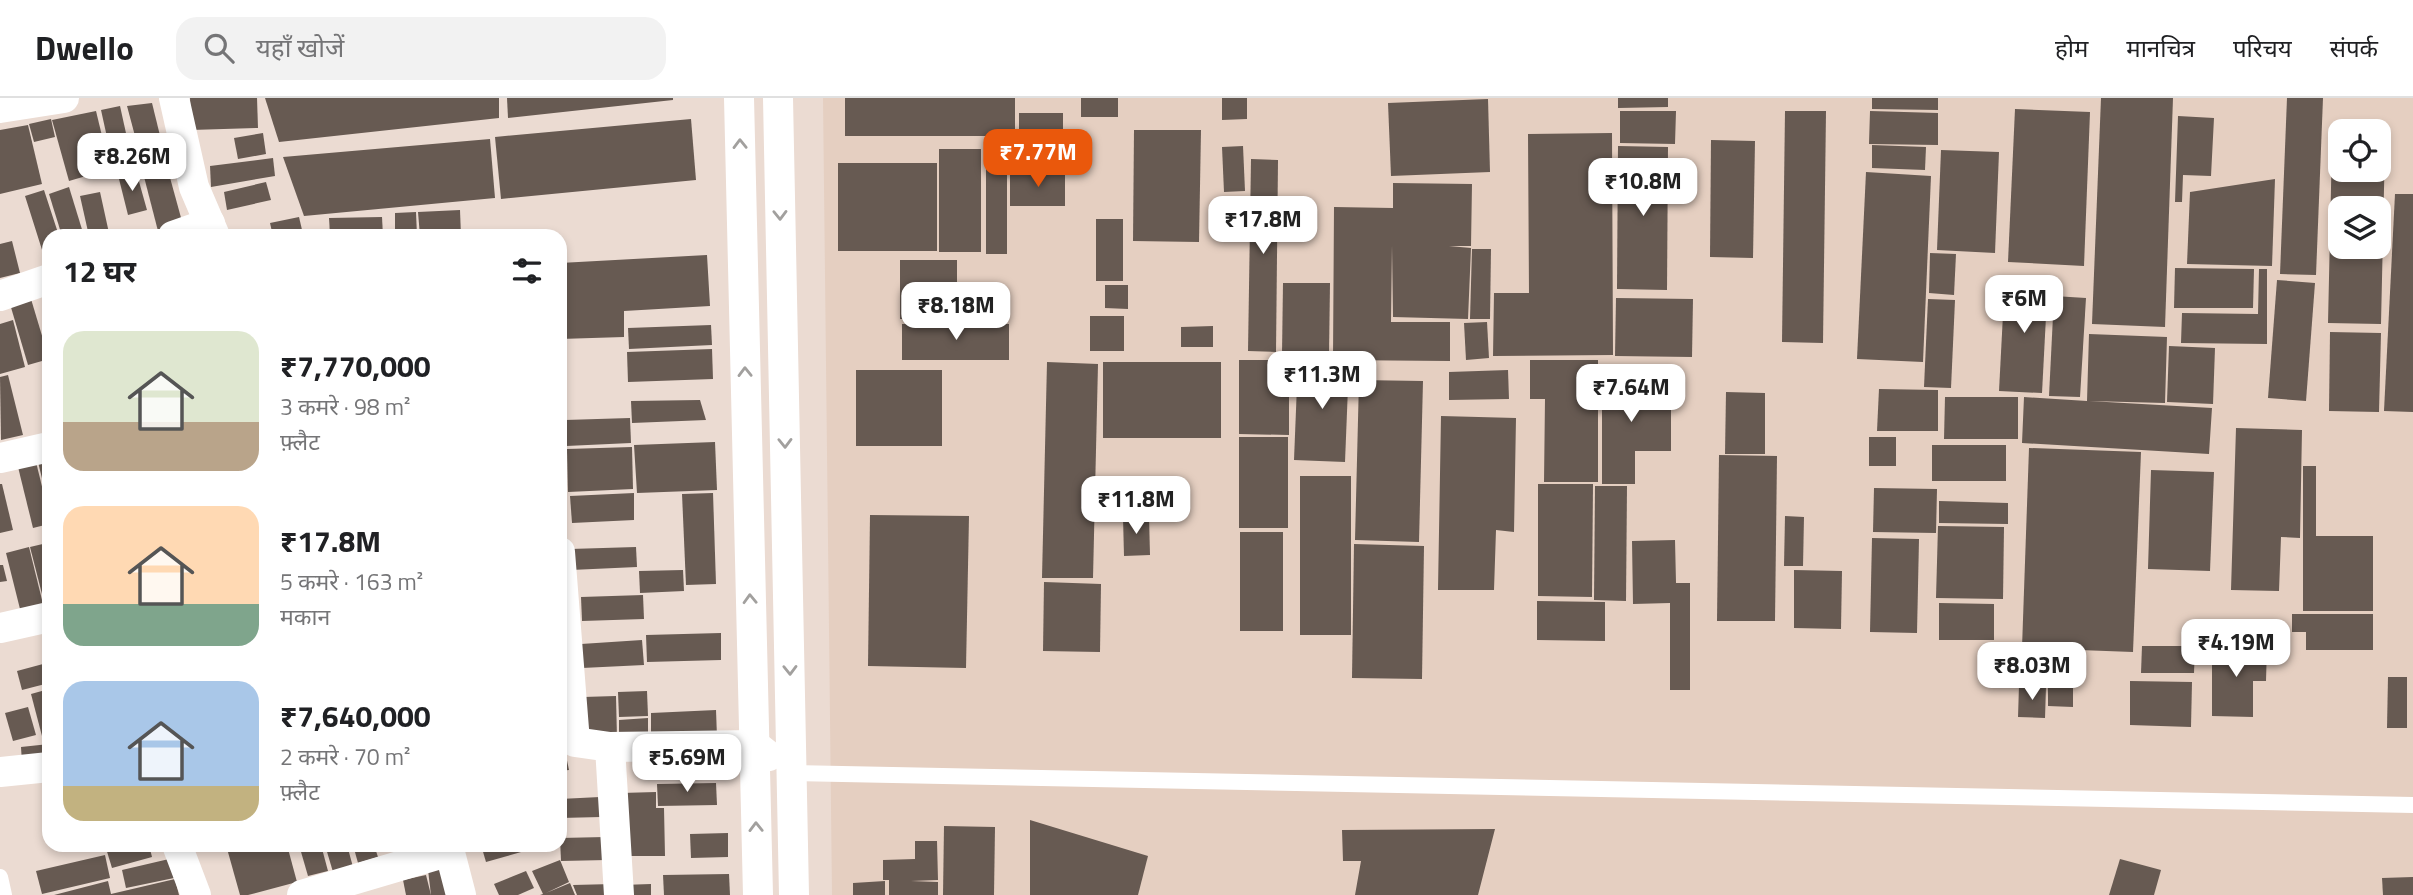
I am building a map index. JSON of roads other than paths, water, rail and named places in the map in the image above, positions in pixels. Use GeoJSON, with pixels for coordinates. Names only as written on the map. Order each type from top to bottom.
{"type":"FeatureCollection","features":[{"type":"Feature","properties":{"kind":"street"},"geometry":{"type":"LineString","coordinates":[[0,108],[64,98]]}},
{"type":"Feature","properties":{"kind":"street"},"geometry":{"type":"LineString","coordinates":[[174,98],[194,187],[213,229]]}},
{"type":"Feature","properties":{"kind":"street"},"geometry":{"type":"LineString","coordinates":[[739,98],[758,895]]}},
{"type":"Feature","properties":{"kind":"street"},"geometry":{"type":"LineString","coordinates":[[778,98],[794,895]]}},
{"type":"Feature","properties":{"kind":"street"},"geometry":{"type":"LineString","coordinates":[[0,296],[42,281]]}},
{"type":"Feature","properties":{"kind":"street"},"geometry":{"type":"LineString","coordinates":[[0,458],[42,449]]}},
{"type":"Feature","properties":{"kind":"street"},"geometry":{"type":"LineString","coordinates":[[0,628],[42,619]]}},
{"type":"Feature","properties":{"kind":"street"},"geometry":{"type":"LineString","coordinates":[[567,641],[575,742],[610,747],[755,746],[792,773]]}},
{"type":"Feature","properties":{"kind":"street"},"geometry":{"type":"LineString","coordinates":[[610,747],[618,895]]}},
{"type":"Feature","properties":{"kind":"street"},"geometry":{"type":"LineString","coordinates":[[0,772],[42,768]]}},
{"type":"Feature","properties":{"kind":"street"},"geometry":{"type":"LineString","coordinates":[[180,852],[196,895]]}},
{"type":"Feature","properties":{"kind":"street"},"geometry":{"type":"LineString","coordinates":[[302,895],[436,852]]}},
{"type":"Feature","properties":{"kind":"street"},"geometry":{"type":"LineString","coordinates":[[450,852],[461,895]]}},
{"type":"Feature","properties":{"kind":"lane"},"geometry":{"type":"LineString","coordinates":[[792,773],[2413,805]]}},
{"type":"Feature","properties":{"kind":"lane"},"geometry":{"type":"LineString","coordinates":[[0,877],[4,895]]}}]}
